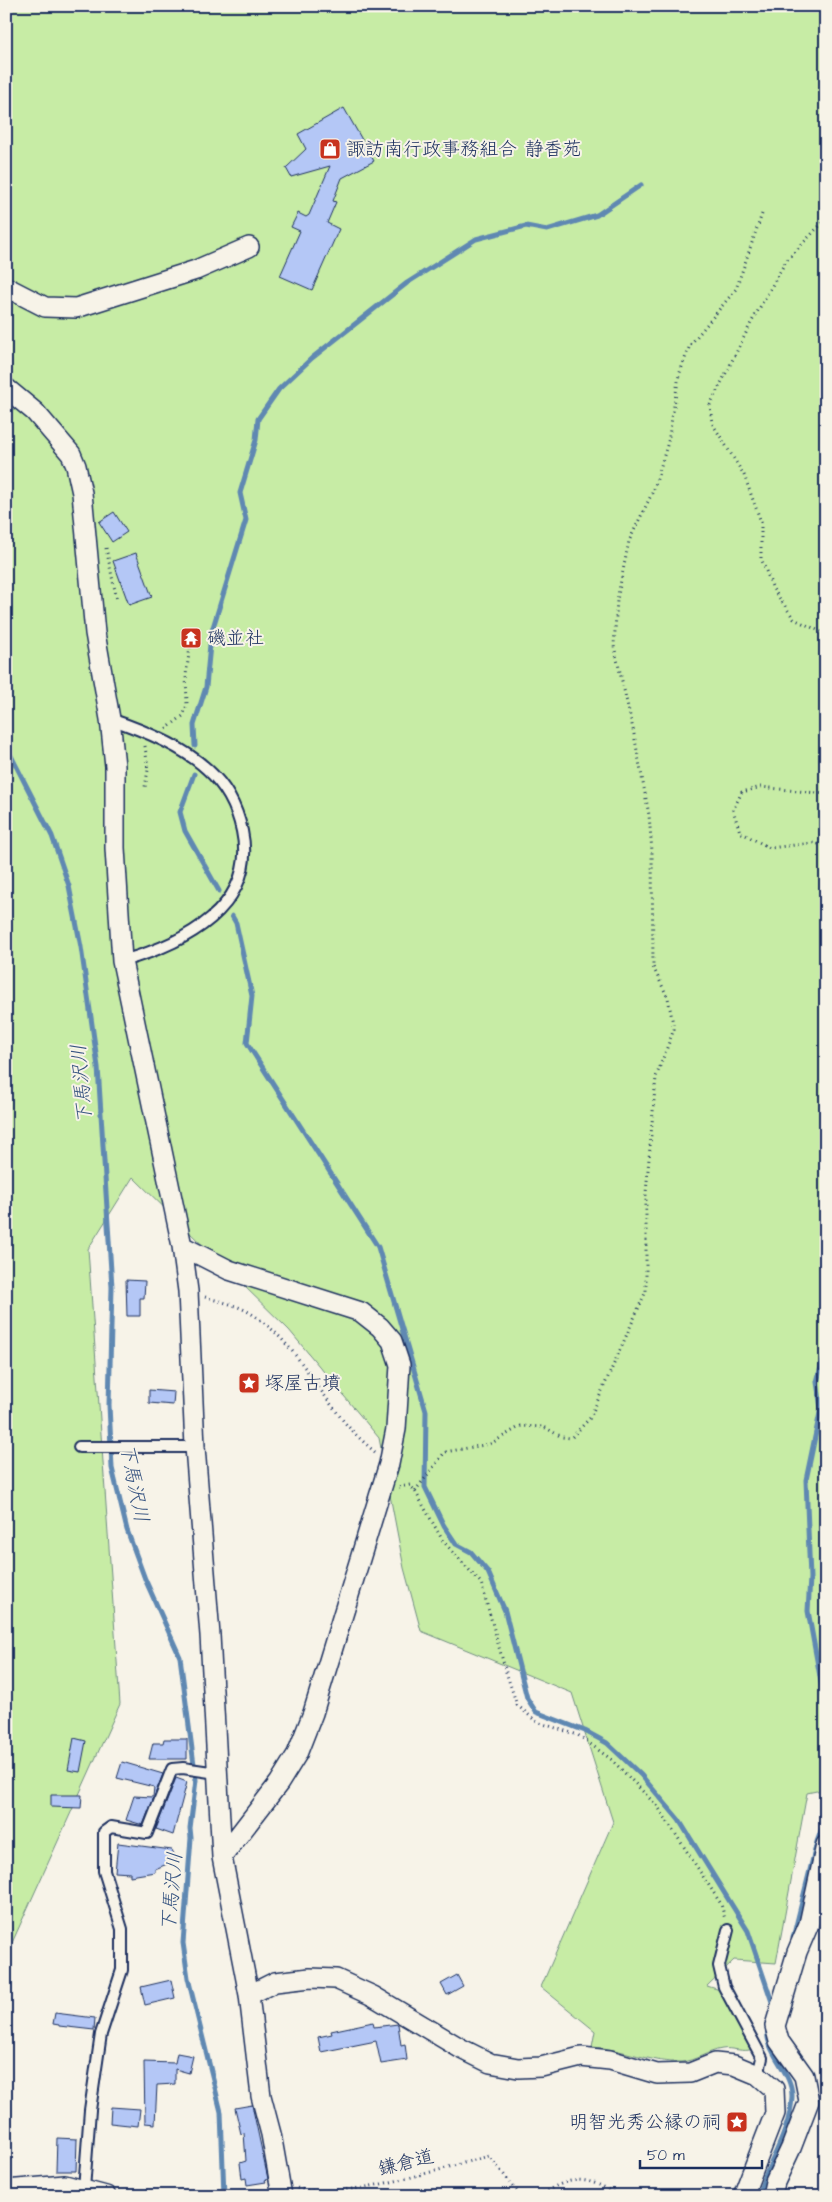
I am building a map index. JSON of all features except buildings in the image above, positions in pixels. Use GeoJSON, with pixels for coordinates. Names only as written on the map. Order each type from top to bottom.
{"type":"FeatureCollection","features":[{"type":"Feature","properties":{"kind":"street"},"geometry":{"type":"LineString","coordinates":[[6,287],[45,307],[76,308],[196,270],[249,246]]}},
{"type":"Feature","properties":{"kind":"street"},"geometry":{"type":"LineString","coordinates":[[6,388],[35,412],[71,454],[76,466],[82,493],[95,633],[110,720],[115,766],[114,848],[122,960],[182,1246],[188,1291],[211,1772],[222,1857],[249,1995],[261,2096],[281,2189]]}},
{"type":"Feature","properties":{"kind":"street"},"geometry":{"type":"LineString","coordinates":[[182,1246],[229,1270],[361,1312],[380,1327],[392,1341],[400,1365],[396,1429],[389,1464],[313,1713],[297,1754],[279,1782],[222,1857]]}},
{"type":"Feature","properties":{"kind":"street"},"geometry":{"type":"LineString","coordinates":[[743,2196],[774,2113],[789,2083],[775,2026],[797,1952],[809,1924],[826,1845]]}},
{"type":"Feature","properties":{"kind":"street"},"geometry":{"type":"LineString","coordinates":[[249,1995],[275,1982],[310,1978],[336,1979],[373,1996],[460,2048],[490,2063],[518,2068],[541,2067],[582,2057],[610,2060],[657,2074],[690,2073],[715,2063],[734,2065],[758,2075],[789,2083],[809,2100],[792,2148],[775,2182],[772,2196]]}},
{"type":"Feature","properties":{"kind":"street"},"geometry":{"type":"LineString","coordinates":[[6,2190],[65,2185],[106,2196]]}},
{"type":"Feature","properties":{"kind":"lane"},"geometry":{"type":"LineString","coordinates":[[110,720],[159,737],[207,768],[225,789],[238,814],[245,847],[242,876],[232,897],[211,919],[156,952],[122,960]]}},
{"type":"Feature","properties":{"kind":"lane"},"geometry":{"type":"LineString","coordinates":[[80,1447],[195,1447]]}},
{"type":"Feature","properties":{"kind":"lane"},"geometry":{"type":"LineString","coordinates":[[84,2189],[90,2110],[101,2034],[122,1970],[122,1929],[104,1871],[104,1832],[112,1827],[147,1833],[172,1769],[182,1768],[211,1772]]}},
{"type":"Feature","properties":{"kind":"lane"},"geometry":{"type":"LineString","coordinates":[[728,1930],[719,1966],[724,1987],[762,2058],[758,2075]]}},
{"type":"Feature","properties":{"kind":"path"},"geometry":{"type":"LineString","coordinates":[[415,1491],[446,1452],[490,1444],[521,1426],[544,1427],[562,1437],[571,1438],[590,1418],[646,1291],[646,1193],[656,1077],[674,1029],[668,998],[653,967],[652,851],[649,815],[633,729],[614,646],[617,600],[628,541],[654,489],[668,442],[681,367],[690,345],[736,289],[763,211]]}},
{"type":"Feature","properties":{"kind":"path"},"geometry":{"type":"LineString","coordinates":[[826,219],[786,261],[742,340],[710,405],[712,423],[721,442],[744,475],[761,522],[761,558],[773,589],[794,619],[826,634]]}},
{"type":"Feature","properties":{"kind":"path"},"geometry":{"type":"LineString","coordinates":[[159,737],[170,724],[182,716],[187,705],[186,675],[190,648]]}},
{"type":"Feature","properties":{"kind":"path"},"geometry":{"type":"LineString","coordinates":[[136,728],[147,751],[148,770],[145,787]]}},
{"type":"Feature","properties":{"kind":"path"},"geometry":{"type":"LineString","coordinates":[[826,794],[761,787],[742,792],[733,810],[740,832],[770,848],[812,844],[826,845]]}},
{"type":"Feature","properties":{"kind":"path"},"geometry":{"type":"LineString","coordinates":[[188,1291],[245,1310],[272,1330],[300,1360],[335,1411],[355,1434],[389,1464]]}},
{"type":"Feature","properties":{"kind":"path"},"geometry":{"type":"LineString","coordinates":[[381,1495],[402,1486],[410,1485],[415,1491],[443,1541],[481,1583],[517,1704],[536,1722],[578,1735],[612,1760],[658,1807],[721,1904],[728,1930]]}},
{"type":"Feature","properties":{"kind":"path","name":"鎌倉道"},"geometry":{"type":"LineString","coordinates":[[281,2189],[306,2191],[358,2189],[489,2156],[521,2196]]}},
{"type":"Feature","properties":{"kind":"path"},"geometry":{"type":"LineString","coordinates":[[538,2196],[554,2186],[578,2180],[596,2182],[619,2196]]}},
{"type":"Feature","properties":{"kind":"green space"},"geometry":{"type":"Polygon","coordinates":[[[6,6],[826,6],[826,1789],[807,1793],[776,1963],[734,1960],[707,1986],[720,1990],[753,2049],[722,2049],[686,2061],[671,2062],[592,2047],[595,2031],[541,1987],[613,1822],[572,1693],[421,1631],[404,1568],[379,1438],[289,1330],[133,1177],[88,1249],[120,1704],[6,1956],[6,6]]]}},
{"type":"Feature","properties":{"kind":"waterway"},"geometry":{"type":"LineString","coordinates":[[195,746],[194,725],[206,687],[211,634],[246,520],[240,493],[256,440],[258,419],[279,389],[312,358],[407,283],[476,239],[526,226],[547,230],[597,215],[641,185]]}},
{"type":"Feature","properties":{"kind":"waterway","name":"下馬沢川"},"geometry":{"type":"LineString","coordinates":[[6,746],[52,836],[69,886],[81,947],[98,1067],[112,1287],[109,1405],[112,1468],[127,1530],[145,1579],[180,1657],[196,1780],[190,1828],[191,1838],[183,1943],[188,1978],[221,2112],[224,2196]]}},
{"type":"Feature","properties":{"kind":"waterway"},"geometry":{"type":"LineString","coordinates":[[194,774],[180,812],[185,831],[219,891]]}},
{"type":"Feature","properties":{"kind":"waterway"},"geometry":{"type":"LineString","coordinates":[[232,916],[236,923],[252,996],[247,1043],[378,1247],[426,1411],[425,1487],[444,1526],[456,1544],[471,1552],[488,1572],[505,1611],[527,1698],[536,1712],[585,1731],[607,1743],[641,1775],[679,1820],[748,1931],[772,2002]]}},
{"type":"Feature","properties":{"kind":"waterway"},"geometry":{"type":"LineString","coordinates":[[826,1348],[817,1382],[821,1408],[806,1480],[810,1578],[808,1611],[826,1709]]}},
{"type":"Feature","properties":{"kind":"waterway"},"geometry":{"type":"LineString","coordinates":[[793,1938],[817,1842],[826,1818]]}},
{"type":"Feature","properties":{"kind":"waterway"},"geometry":{"type":"LineString","coordinates":[[758,2196],[783,2135],[792,2097],[788,2079],[770,2044],[768,2026]]}},
{"type":"Feature","properties":{"kind":"place","name":"諏訪南行政事務組合 静香苑"},"geometry":{"type":"Point","coordinates":[330,149]}},
{"type":"Feature","properties":{"kind":"place","name":"磯並社"},"geometry":{"type":"Point","coordinates":[191,638]}},
{"type":"Feature","properties":{"kind":"place","name":"塚屋古墳"},"geometry":{"type":"Point","coordinates":[249,1383]}},
{"type":"Feature","properties":{"kind":"place","name":"明智光秀公縁の祠"},"geometry":{"type":"Point","coordinates":[737,2122]}}]}
